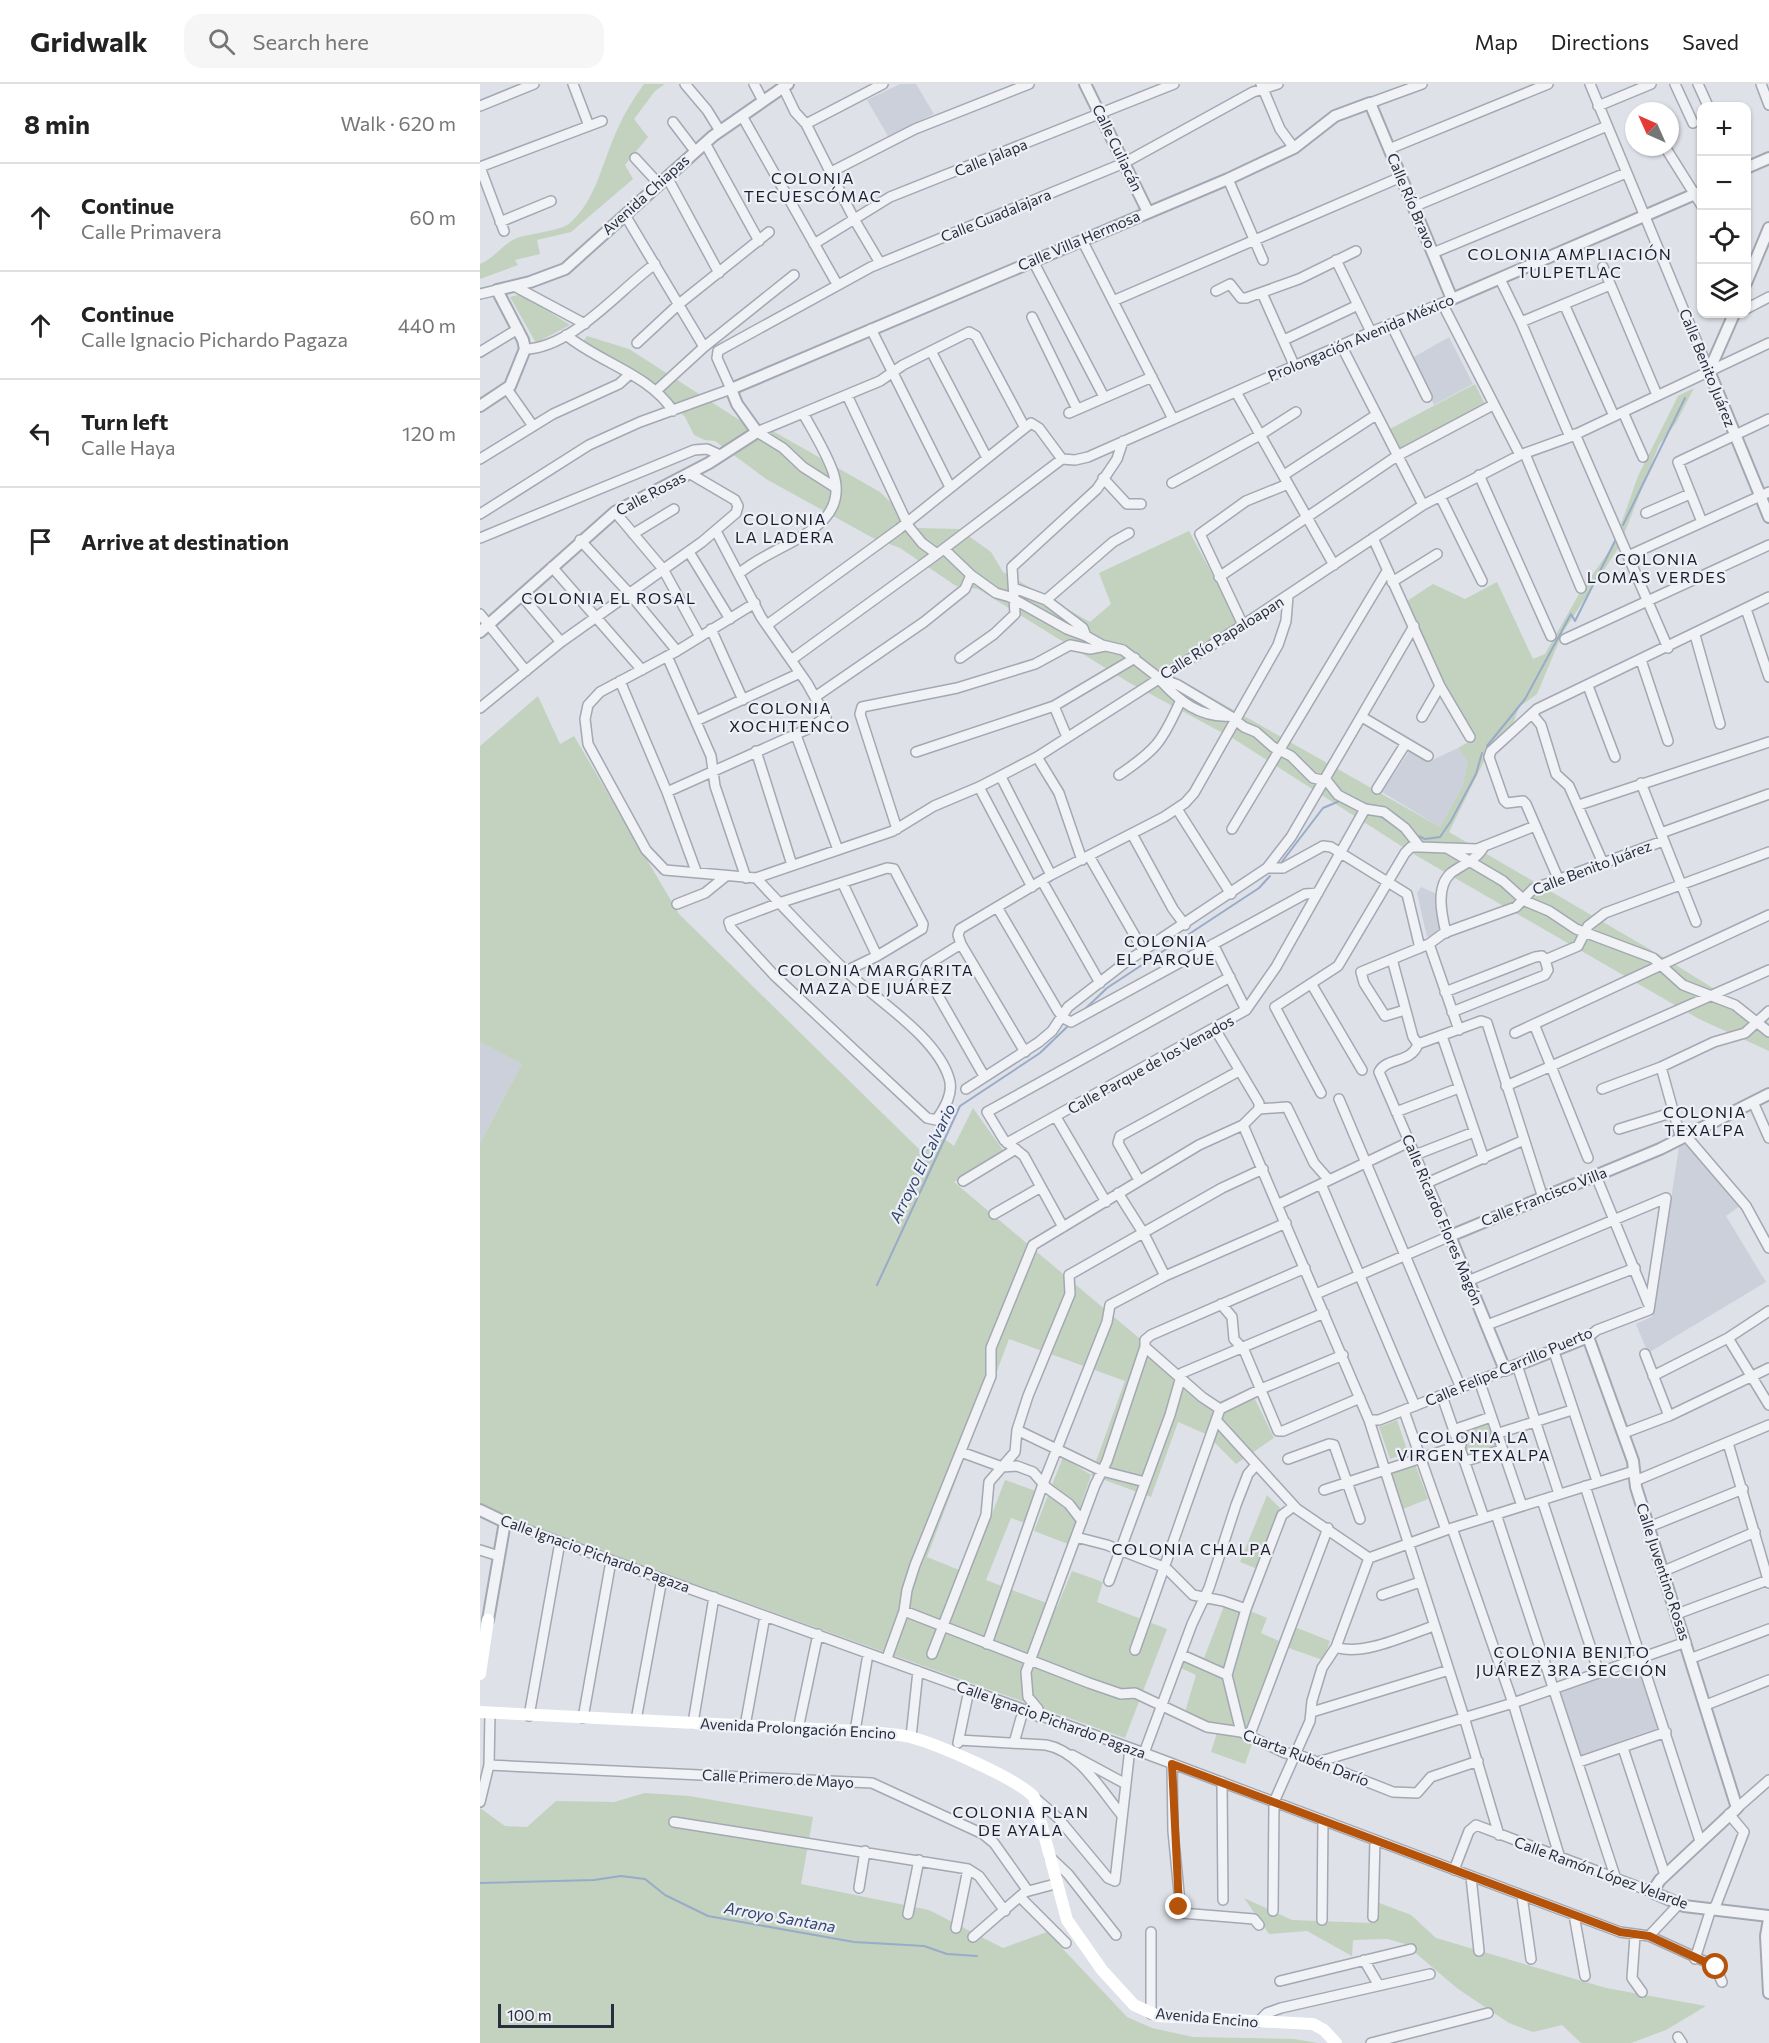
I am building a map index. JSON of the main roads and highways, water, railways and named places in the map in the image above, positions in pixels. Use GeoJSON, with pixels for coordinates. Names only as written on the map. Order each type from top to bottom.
{"type":"FeatureCollection","features":[{"type":"Feature","properties":{"kind":"main road"},"geometry":{"type":"LineString","coordinates":[[480,1674],[484,1619]]}},
{"type":"Feature","properties":{"kind":"main road","name":"Avenida Prolongación Encino"},"geometry":{"type":"LineString","coordinates":[[485,1712],[855,1731],[910,1737],[1018,1785],[1034,1797],[1056,1884],[1072,1930]]}},
{"type":"Feature","properties":{"kind":"main road","name":"Avenida Encino"},"geometry":{"type":"LineString","coordinates":[[1072,1930],[1117,1989],[1134,2005],[1151,2014],[1313,2024],[1324,2030],[1336,2043]]}},
{"type":"Feature","properties":{"kind":"waterway","name":"Arroyo El Calvario"},"geometry":{"type":"LineString","coordinates":[[1623,525],[1685,398]]}},
{"type":"Feature","properties":{"kind":"waterway","name":"Arroyo El Calvario"},"geometry":{"type":"LineString","coordinates":[[1487,746],[1525,699],[1571,614],[1575,621],[1616,539]]}},
{"type":"Feature","properties":{"kind":"waterway","name":"Arroyo El Calvario"},"geometry":{"type":"LineString","coordinates":[[1416,835],[1425,839],[1440,837],[1476,774],[1482,753]]}},
{"type":"Feature","properties":{"kind":"waterway","name":"Arroyo El Calvario"},"geometry":{"type":"LineString","coordinates":[[1350,796],[1369,806]]}},
{"type":"Feature","properties":{"kind":"waterway","name":"Arroyo El Calvario"},"geometry":{"type":"LineString","coordinates":[[1281,863],[1323,808],[1342,800]]}},
{"type":"Feature","properties":{"kind":"waterway","name":"Arroyo El Calvario"},"geometry":{"type":"LineString","coordinates":[[1380,816],[1392,824]]}},
{"type":"Feature","properties":{"kind":"waterway","name":"Arroyo El Calvario"},"geometry":{"type":"LineString","coordinates":[[1083,1011],[1107,988],[1259,888],[1270,876]]}},
{"type":"Feature","properties":{"kind":"waterway","name":"Arroyo El Calvario"},"geometry":{"type":"LineString","coordinates":[[877,1285],[960,1106],[1040,1053],[1069,1025]]}},
{"type":"Feature","properties":{"kind":"waterway","name":"Arroyo Santana"},"geometry":{"type":"LineString","coordinates":[[480,1883],[594,1880],[621,1876],[645,1879],[665,1895],[708,1916],[854,1942],[924,1946],[947,1954],[977,1956]]}},
{"type":"Feature","properties":{"kind":"district","name":"COLONIA TECUESCÓMAC"},"geometry":{"type":"Point","coordinates":[813,187]}},
{"type":"Feature","properties":{"kind":"district","name":"COLONIA AMPLIACIÓN TULPETLAC"},"geometry":{"type":"Point","coordinates":[1570,263]}},
{"type":"Feature","properties":{"kind":"district","name":"COLONIA LA LADERA"},"geometry":{"type":"Point","coordinates":[785,528]}},
{"type":"Feature","properties":{"kind":"district","name":"COLONIA LOMAS VERDES"},"geometry":{"type":"Point","coordinates":[1657,568]}},
{"type":"Feature","properties":{"kind":"district","name":"COLONIA EL ROSAL"},"geometry":{"type":"Point","coordinates":[609,598]}},
{"type":"Feature","properties":{"kind":"district","name":"COLONIA XOCHITENCO"},"geometry":{"type":"Point","coordinates":[790,717]}},
{"type":"Feature","properties":{"kind":"district","name":"COLONIA EL PARQUE"},"geometry":{"type":"Point","coordinates":[1166,950]}},
{"type":"Feature","properties":{"kind":"district","name":"COLONIA MARGARITA MAZA DE JUÁREZ"},"geometry":{"type":"Point","coordinates":[876,979]}},
{"type":"Feature","properties":{"kind":"district","name":"COLONIA TEXALPA"},"geometry":{"type":"Point","coordinates":[1705,1121]}},
{"type":"Feature","properties":{"kind":"district","name":"COLONIA LA VIRGEN TEXALPA"},"geometry":{"type":"Point","coordinates":[1474,1446]}},
{"type":"Feature","properties":{"kind":"district","name":"COLONIA CHALPA"},"geometry":{"type":"Point","coordinates":[1192,1549]}},
{"type":"Feature","properties":{"kind":"district","name":"COLONIA BENITO JUÁREZ 3RA SECCIÓN"},"geometry":{"type":"Point","coordinates":[1572,1661]}},
{"type":"Feature","properties":{"kind":"district","name":"COLONIA PLAN DE AYALA"},"geometry":{"type":"Point","coordinates":[1021,1821]}}]}
